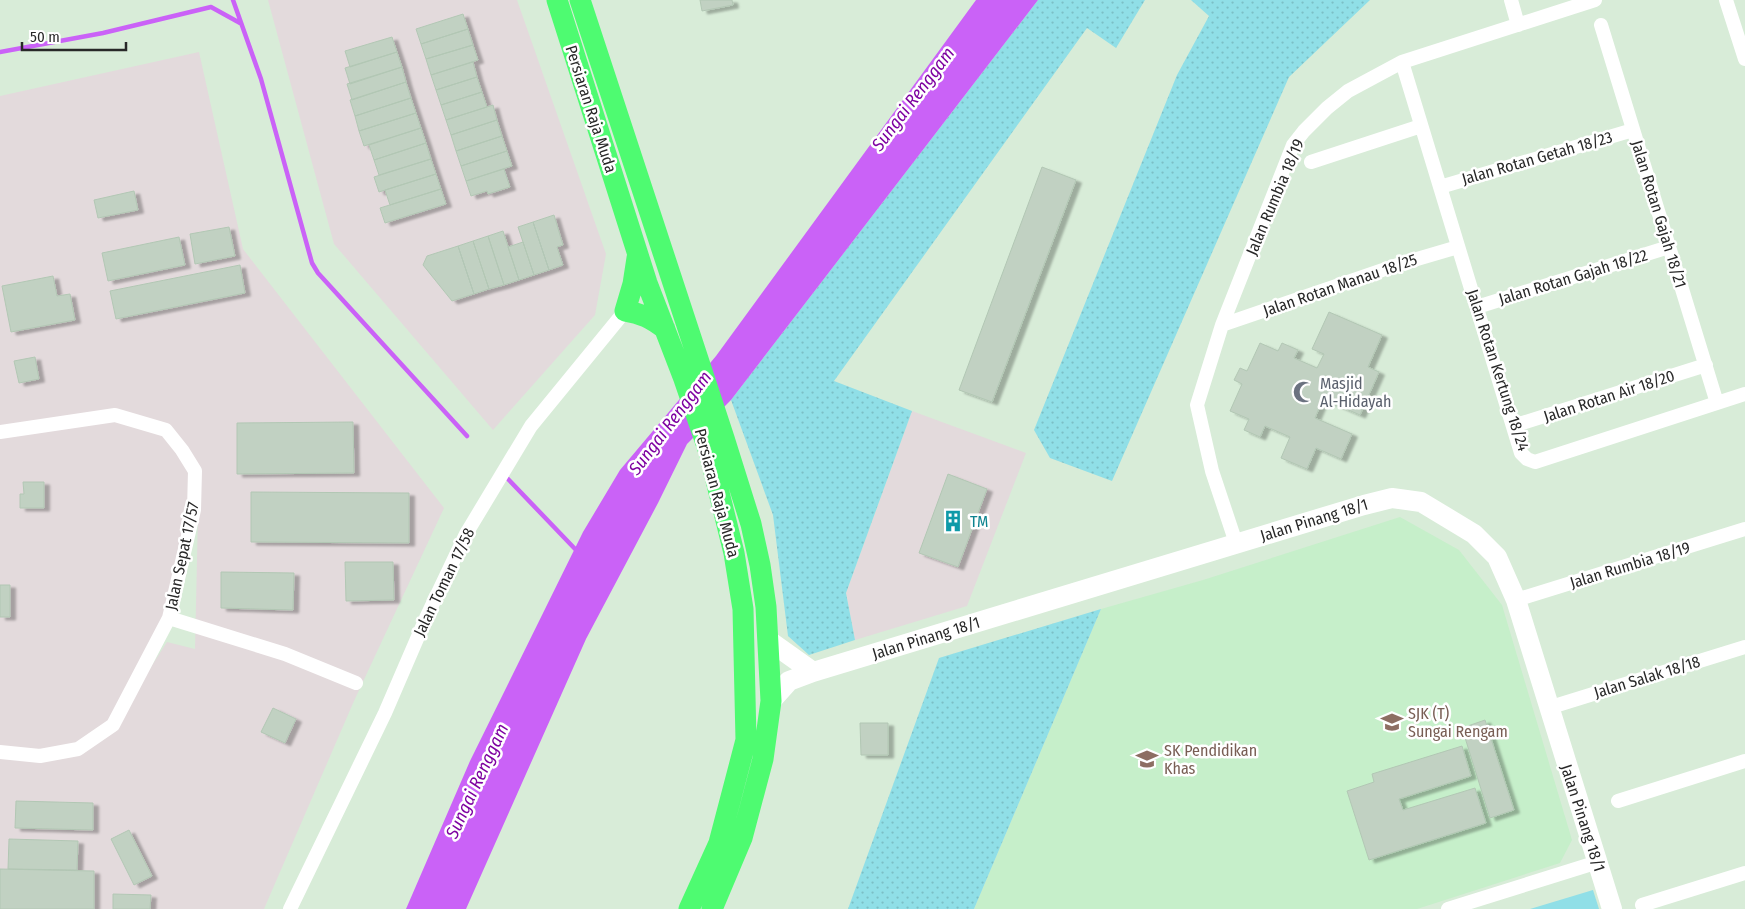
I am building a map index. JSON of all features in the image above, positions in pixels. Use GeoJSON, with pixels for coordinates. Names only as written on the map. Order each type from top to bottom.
{"type":"FeatureCollection","features":[{"type":"Feature","properties":{"kind":"main road","name":"Persiaran Raja Muda"},"geometry":{"type":"LineString","coordinates":[[557,0],[648,283],[684,379],[751,524],[760,565],[766,607],[771,701],[763,759],[742,838],[712,909]]}},
{"type":"Feature","properties":{"kind":"main road","name":"Persiaran Raja Muda"},"geometry":{"type":"LineString","coordinates":[[580,0],[700,363],[716,445],[743,609],[746,740],[719,843],[689,909]]}},
{"type":"Feature","properties":{"kind":"main road"},"geometry":{"type":"LineString","coordinates":[[638,253],[633,284],[625,311],[651,319],[665,329]]}},
{"type":"Feature","properties":{"kind":"street"},"geometry":{"type":"LineString","coordinates":[[1511,0],[1518,25]]}},
{"type":"Feature","properties":{"kind":"street","name":"Jalan Rumbia 18/19"},"geometry":{"type":"LineString","coordinates":[[1236,543],[1212,471],[1197,405],[1222,325],[1294,146],[1304,131],[1326,108],[1348,90],[1402,62],[1595,0]]}},
{"type":"Feature","properties":{"kind":"street"},"geometry":{"type":"LineString","coordinates":[[1726,0],[1745,59]]}},
{"type":"Feature","properties":{"kind":"street","name":"Jalan Rotan Gajah 18/21"},"geometry":{"type":"LineString","coordinates":[[1601,24],[1717,402]]}},
{"type":"Feature","properties":{"kind":"street","name":"Jalan Rotan Kertung 18/24"},"geometry":{"type":"LineString","coordinates":[[1402,62],[1521,453],[1527,459],[1536,462],[1745,394]]}},
{"type":"Feature","properties":{"kind":"street"},"geometry":{"type":"LineString","coordinates":[[1311,162],[1421,126]]}},
{"type":"Feature","properties":{"kind":"street","name":"Jalan Rotan Getah 18/23"},"geometry":{"type":"LineString","coordinates":[[1440,187],[1633,130]]}},
{"type":"Feature","properties":{"kind":"street","name":"Jalan Rotan Manau 18/25"},"geometry":{"type":"LineString","coordinates":[[1222,325],[1400,264],[1458,247]]}},
{"type":"Feature","properties":{"kind":"street","name":"Jalan Rotan Gajah 18/22"},"geometry":{"type":"LineString","coordinates":[[1476,307],[1669,247]]}},
{"type":"Feature","properties":{"kind":"street","name":"Jalan Toman 17/58"},"geometry":{"type":"LineString","coordinates":[[290,909],[385,713],[426,618],[466,534],[532,426],[648,283],[668,264]]}},
{"type":"Feature","properties":{"kind":"street","name":"Jalan Rotan Air 18/20"},"geometry":{"type":"LineString","coordinates":[[1513,426],[1706,365]]}},
{"type":"Feature","properties":{"kind":"street","name":"Jalan Sepat 17/57"},"geometry":{"type":"LineString","coordinates":[[0,432],[115,415],[166,430],[182,450],[195,471],[194,510],[168,618],[113,725],[78,749],[40,756],[0,752]]}},
{"type":"Feature","properties":{"kind":"street","name":"Jalan Pinang 18/1"},"geometry":{"type":"LineString","coordinates":[[771,701],[789,681],[813,672],[1364,505],[1392,498],[1421,502],[1474,534],[1497,557],[1516,600],[1612,909]]}},
{"type":"Feature","properties":{"kind":"street","name":"Jalan Rumbia 18/19"},"geometry":{"type":"LineString","coordinates":[[1516,600],[1745,529]]}},
{"type":"Feature","properties":{"kind":"street"},"geometry":{"type":"LineString","coordinates":[[168,618],[285,654],[356,684]]}},
{"type":"Feature","properties":{"kind":"street"},"geometry":{"type":"LineString","coordinates":[[768,640],[813,672]]}},
{"type":"Feature","properties":{"kind":"street","name":"Jalan Salak 18/18"},"geometry":{"type":"LineString","coordinates":[[1548,708],[1745,647]]}},
{"type":"Feature","properties":{"kind":"street"},"geometry":{"type":"LineString","coordinates":[[1618,801],[1745,761]]}},
{"type":"Feature","properties":{"kind":"street"},"geometry":{"type":"LineString","coordinates":[[1448,909],[1598,862]]}},
{"type":"Feature","properties":{"kind":"street"},"geometry":{"type":"LineString","coordinates":[[1642,905],[1745,873]]}},
{"type":"Feature","properties":{"kind":"shaded area"},"geometry":{"type":"Polygon","coordinates":[[[268,0],[517,0],[606,254],[595,315],[493,430],[334,244],[268,0]]]}},
{"type":"Feature","properties":{"kind":"shaded area"},"geometry":{"type":"Polygon","coordinates":[[[1038,0],[1145,0],[1116,48],[1087,28],[834,381],[912,411],[846,593],[855,640],[809,655],[788,636],[773,515],[731,400],[1038,0]]]}},
{"type":"Feature","properties":{"kind":"shaded area"},"geometry":{"type":"Polygon","coordinates":[[[1191,0],[1370,0],[1289,77],[1112,481],[1050,458],[1034,430],[1177,75],[1209,16],[1191,0]]]}},
{"type":"Feature","properties":{"kind":"shaded area"},"geometry":{"type":"Polygon","coordinates":[[[199,52],[243,249],[444,508],[354,701],[264,909],[0,909],[0,96],[199,52]],[[198,515],[169,618],[118,718],[167,642],[195,649],[198,515]]]}},
{"type":"Feature","properties":{"kind":"shaded area"},"geometry":{"type":"Polygon","coordinates":[[[912,411],[1026,453],[967,606],[855,640],[846,593],[912,411]]]}},
{"type":"Feature","properties":{"kind":"shaded area"},"geometry":{"type":"Polygon","coordinates":[[[1400,517],[1459,550],[1502,605],[1572,840],[1560,863],[1417,909],[974,909],[1101,609],[1203,580],[1400,517]]]}},
{"type":"Feature","properties":{"kind":"shaded area"},"geometry":{"type":"Polygon","coordinates":[[[1101,609],[974,909],[848,909],[939,658],[1101,609]]]}},
{"type":"Feature","properties":{"kind":"shaded area"},"geometry":{"type":"Polygon","coordinates":[[[1593,890],[1599,909],[1530,909],[1593,890]]]}},
{"type":"Feature","properties":{"kind":"water","name":"Sungai Renggam"},"geometry":{"type":"Polygon","coordinates":[[[976,0],[1038,0],[731,400],[687,444],[586,639],[466,909],[406,909],[470,761],[583,532],[620,470],[716,356],[976,0]]]}},
{"type":"Feature","properties":{"kind":"building"},"geometry":{"type":"Polygon","coordinates":[[[700,0],[732,0],[733,5],[702,11],[700,0]]]}},
{"type":"Feature","properties":{"kind":"building"},"geometry":{"type":"Polygon","coordinates":[[[463,14],[468,29],[421,44],[416,29],[463,14]]]}},
{"type":"Feature","properties":{"kind":"building"},"geometry":{"type":"Polygon","coordinates":[[[468,29],[473,45],[426,59],[421,44],[468,29]]]}},
{"type":"Feature","properties":{"kind":"building"},"geometry":{"type":"Polygon","coordinates":[[[392,37],[397,52],[350,67],[345,51],[392,37]]]}},
{"type":"Feature","properties":{"kind":"building"},"geometry":{"type":"Polygon","coordinates":[[[473,45],[478,60],[431,75],[426,59],[473,45]]]}},
{"type":"Feature","properties":{"kind":"building"},"geometry":{"type":"Polygon","coordinates":[[[397,52],[402,67],[350,84],[345,68],[397,52]]]}},
{"type":"Feature","properties":{"kind":"building"},"geometry":{"type":"Polygon","coordinates":[[[473,62],[477,77],[436,90],[431,75],[473,62]]]}},
{"type":"Feature","properties":{"kind":"building"},"geometry":{"type":"Polygon","coordinates":[[[402,67],[406,82],[352,100],[347,84],[402,67]]]}},
{"type":"Feature","properties":{"kind":"building"},"geometry":{"type":"Polygon","coordinates":[[[477,77],[482,92],[441,105],[436,90],[477,77]]]}},
{"type":"Feature","properties":{"kind":"building"},"geometry":{"type":"Polygon","coordinates":[[[406,82],[411,98],[355,116],[350,100],[406,82]]]}},
{"type":"Feature","properties":{"kind":"building"},"geometry":{"type":"Polygon","coordinates":[[[482,92],[487,107],[446,120],[441,105],[482,92]]]}},
{"type":"Feature","properties":{"kind":"building"},"geometry":{"type":"Polygon","coordinates":[[[411,98],[416,113],[359,131],[355,116],[411,98]]]}},
{"type":"Feature","properties":{"kind":"building"},"geometry":{"type":"Polygon","coordinates":[[[493,105],[497,120],[451,135],[446,120],[493,105]]]}},
{"type":"Feature","properties":{"kind":"building"},"geometry":{"type":"Polygon","coordinates":[[[416,113],[421,128],[364,146],[359,131],[416,113]]]}},
{"type":"Feature","properties":{"kind":"building"},"geometry":{"type":"Polygon","coordinates":[[[497,120],[502,136],[456,151],[451,135],[497,120]]]}},
{"type":"Feature","properties":{"kind":"building"},"geometry":{"type":"Polygon","coordinates":[[[421,128],[426,143],[374,160],[369,145],[421,128]]]}},
{"type":"Feature","properties":{"kind":"building"},"geometry":{"type":"Polygon","coordinates":[[[502,136],[507,151],[461,166],[456,151],[502,136]]]}},
{"type":"Feature","properties":{"kind":"building"},"geometry":{"type":"Polygon","coordinates":[[[426,143],[431,159],[379,175],[374,160],[426,143]]]}},
{"type":"Feature","properties":{"kind":"building"},"geometry":{"type":"Polygon","coordinates":[[[507,151],[512,166],[466,181],[461,166],[507,151]]]}},
{"type":"Feature","properties":{"kind":"building"},"geometry":{"type":"Polygon","coordinates":[[[431,159],[436,174],[379,192],[374,177],[431,159]]]}},
{"type":"Feature","properties":{"kind":"building"},"geometry":{"type":"Polygon","coordinates":[[[1042,167],[1076,180],[992,402],[959,390],[1042,167]]]}},
{"type":"Feature","properties":{"kind":"building"},"geometry":{"type":"Polygon","coordinates":[[[504,169],[510,187],[488,194],[487,191],[471,196],[466,181],[504,169]]]}},
{"type":"Feature","properties":{"kind":"building"},"geometry":{"type":"Polygon","coordinates":[[[436,174],[441,189],[390,205],[385,190],[436,174]]]}},
{"type":"Feature","properties":{"kind":"building"},"geometry":{"type":"Polygon","coordinates":[[[441,189],[446,204],[385,223],[380,208],[441,189]]]}},
{"type":"Feature","properties":{"kind":"building"},"geometry":{"type":"Polygon","coordinates":[[[134,191],[138,210],[98,218],[94,200],[134,191]]]}},
{"type":"Feature","properties":{"kind":"building"},"geometry":{"type":"Polygon","coordinates":[[[554,215],[563,245],[557,247],[563,265],[549,270],[533,222],[554,215]]]}},
{"type":"Feature","properties":{"kind":"building"},"geometry":{"type":"Polygon","coordinates":[[[533,222],[549,270],[534,275],[518,227],[533,222]]]}},
{"type":"Feature","properties":{"kind":"building"},"geometry":{"type":"Polygon","coordinates":[[[229,227],[235,256],[195,264],[190,234],[229,227]]]}},
{"type":"Feature","properties":{"kind":"building"},"geometry":{"type":"Polygon","coordinates":[[[503,231],[519,280],[504,285],[488,236],[503,231]]]}},
{"type":"Feature","properties":{"kind":"building"},"geometry":{"type":"Polygon","coordinates":[[[488,236],[504,285],[489,289],[473,241],[488,236]]]}},
{"type":"Feature","properties":{"kind":"building"},"geometry":{"type":"Polygon","coordinates":[[[179,237],[185,265],[108,281],[102,253],[179,237]]]}},
{"type":"Feature","properties":{"kind":"building"},"geometry":{"type":"Polygon","coordinates":[[[473,241],[489,289],[474,294],[458,246],[473,241]]]}},
{"type":"Feature","properties":{"kind":"building"},"geometry":{"type":"Polygon","coordinates":[[[523,242],[534,275],[519,280],[508,247],[523,242]]]}},
{"type":"Feature","properties":{"kind":"building"},"geometry":{"type":"Polygon","coordinates":[[[458,246],[474,294],[452,301],[423,265],[427,256],[458,246]]]}},
{"type":"Feature","properties":{"kind":"building"},"geometry":{"type":"Polygon","coordinates":[[[240,265],[245,293],[116,319],[110,291],[240,265]]]}},
{"type":"Feature","properties":{"kind":"building"},"geometry":{"type":"Polygon","coordinates":[[[53,276],[57,296],[70,294],[75,320],[11,332],[2,286],[53,276]]]}},
{"type":"Feature","properties":{"kind":"building","name":"Masjid Al-Hidayah"},"geometry":{"type":"Polygon","coordinates":[[[1329,312],[1382,335],[1368,367],[1379,372],[1360,415],[1323,399],[1315,418],[1352,434],[1341,459],[1316,448],[1307,469],[1281,458],[1290,437],[1265,426],[1260,437],[1244,430],[1249,419],[1230,411],[1242,384],[1234,380],[1240,368],[1247,371],[1260,343],[1278,351],[1282,343],[1298,350],[1294,358],[1317,368],[1324,354],[1312,349],[1329,312]]]}},
{"type":"Feature","properties":{"kind":"building"},"geometry":{"type":"Polygon","coordinates":[[[35,357],[39,379],[19,383],[14,361],[35,357]]]}},
{"type":"Feature","properties":{"kind":"building"},"geometry":{"type":"Polygon","coordinates":[[[353,422],[354,473],[237,474],[237,423],[353,422]]]}},
{"type":"Feature","properties":{"kind":"building","name":"TM"},"geometry":{"type":"Polygon","coordinates":[[[948,474],[987,489],[958,567],[919,553],[948,474]]]}},
{"type":"Feature","properties":{"kind":"building"},"geometry":{"type":"Polygon","coordinates":[[[23,482],[44,482],[44,508],[20,508],[20,494],[24,494],[23,482]]]}},
{"type":"Feature","properties":{"kind":"building"},"geometry":{"type":"Polygon","coordinates":[[[251,492],[409,493],[409,543],[251,542],[251,492]]]}},
{"type":"Feature","properties":{"kind":"building"},"geometry":{"type":"Polygon","coordinates":[[[345,562],[393,562],[394,600],[346,601],[345,562]]]}},
{"type":"Feature","properties":{"kind":"building"},"geometry":{"type":"Polygon","coordinates":[[[221,572],[294,573],[293,610],[221,608],[221,572]]]}},
{"type":"Feature","properties":{"kind":"building"},"geometry":{"type":"Polygon","coordinates":[[[0,585],[10,585],[10,617],[0,617],[0,585]]]}},
{"type":"Feature","properties":{"kind":"building"},"geometry":{"type":"Polygon","coordinates":[[[273,708],[296,719],[285,743],[261,732],[273,708]]]}},
{"type":"Feature","properties":{"kind":"building"},"geometry":{"type":"Polygon","coordinates":[[[1485,720],[1514,810],[1490,818],[1462,728],[1485,720]]]}},
{"type":"Feature","properties":{"kind":"building"},"geometry":{"type":"Polygon","coordinates":[[[860,723],[888,723],[888,755],[861,755],[860,723]]]}},
{"type":"Feature","properties":{"kind":"building"},"geometry":{"type":"Polygon","coordinates":[[[1462,746],[1471,776],[1399,799],[1403,810],[1475,788],[1486,823],[1369,860],[1347,791],[1374,782],[1372,774],[1462,746]]]}},
{"type":"Feature","properties":{"kind":"building"},"geometry":{"type":"Polygon","coordinates":[[[16,801],[93,803],[93,830],[15,828],[16,801]]]}},
{"type":"Feature","properties":{"kind":"building"},"geometry":{"type":"Polygon","coordinates":[[[129,830],[152,876],[134,885],[111,839],[129,830]]]}},
{"type":"Feature","properties":{"kind":"building"},"geometry":{"type":"Polygon","coordinates":[[[9,839],[78,841],[77,870],[8,869],[9,839]]]}},
{"type":"Feature","properties":{"kind":"building"},"geometry":{"type":"Polygon","coordinates":[[[0,869],[94,871],[94,909],[0,909],[0,869]]]}},
{"type":"Feature","properties":{"kind":"building"},"geometry":{"type":"Polygon","coordinates":[[[113,894],[151,895],[150,909],[113,909],[113,894]]]}},
{"type":"Feature","properties":{"kind":"waterway"},"geometry":{"type":"LineString","coordinates":[[233,0],[261,79],[312,263],[318,273],[467,436]]}},
{"type":"Feature","properties":{"kind":"waterway"},"geometry":{"type":"LineString","coordinates":[[0,52],[103,33],[211,7],[240,23]]}},
{"type":"Feature","properties":{"kind":"waterway"},"geometry":{"type":"LineString","coordinates":[[508,479],[577,551]]}},
{"type":"Feature","properties":{"kind":"place","name":"Masjid Al-Hidayah"},"geometry":{"type":"Point","coordinates":[1304,392]}},
{"type":"Feature","properties":{"kind":"place","name":"TM"},"geometry":{"type":"Point","coordinates":[953,521]}},
{"type":"Feature","properties":{"kind":"place","name":"SJK (T) Sungai Rengam"},"geometry":{"type":"Point","coordinates":[1392,722]}},
{"type":"Feature","properties":{"kind":"place","name":"SK Pendidikan Khas"},"geometry":{"type":"Point","coordinates":[1147,759]}}]}
